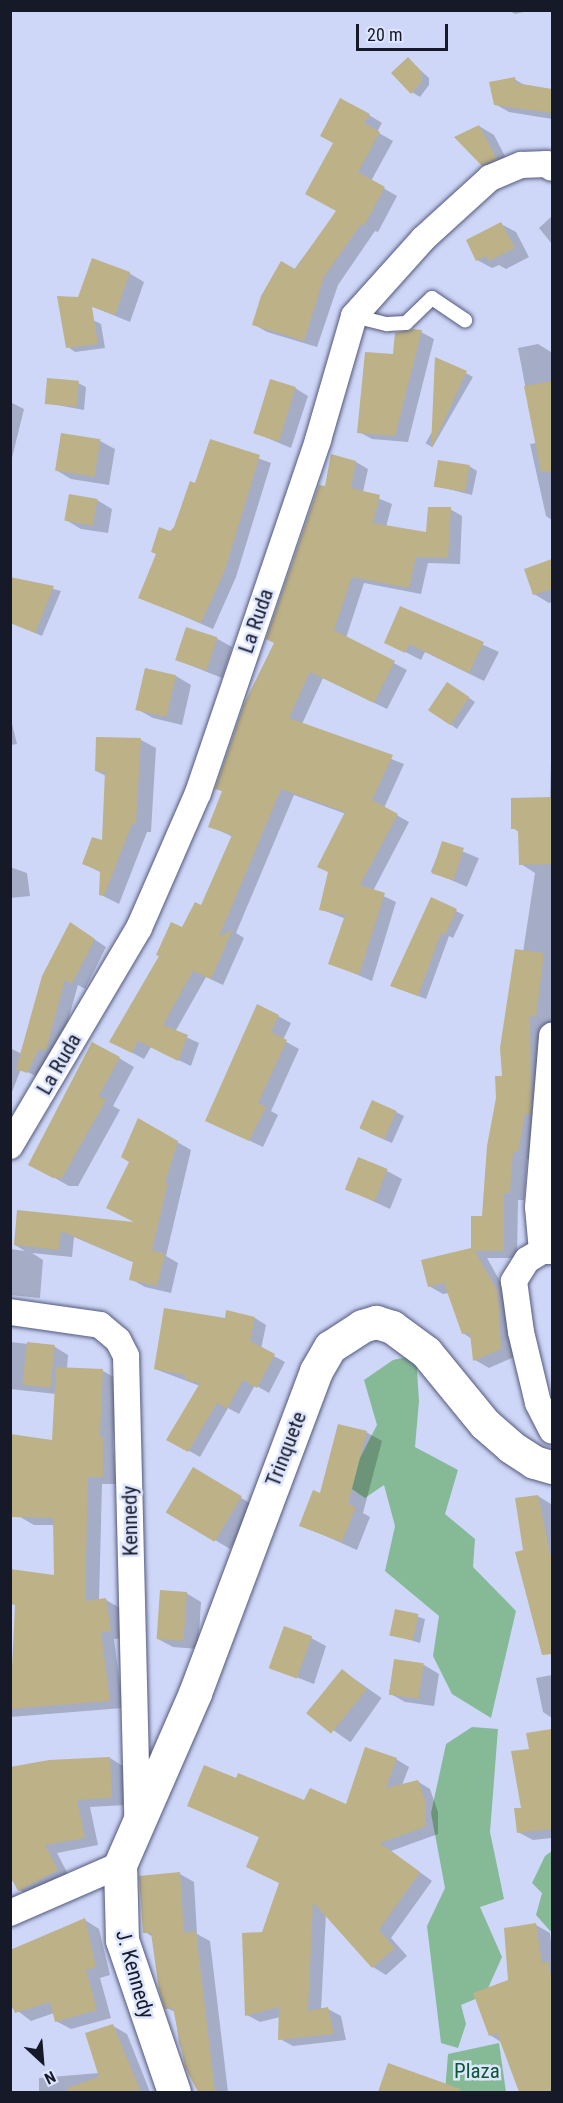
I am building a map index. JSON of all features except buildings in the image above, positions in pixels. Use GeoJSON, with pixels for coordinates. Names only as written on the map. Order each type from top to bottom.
{"type":"FeatureCollection","features":[{"type":"Feature","properties":{"kind":"street","name":"La Ruda"},"geometry":{"type":"LineString","coordinates":[[10,1146],[139,928],[198,793],[318,440],[354,316],[423,239],[490,178],[521,165],[547,164],[552,168]]}},
{"type":"Feature","properties":{"kind":"street"},"geometry":{"type":"LineString","coordinates":[[552,1036],[538,1207],[547,1251],[527,1260],[514,1281],[521,1332],[538,1403],[552,1431]]}},
{"type":"Feature","properties":{"kind":"street","name":"Kennedy"},"geometry":{"type":"LineString","coordinates":[[10,1312],[100,1325],[118,1340],[126,1356],[137,1818]]}},
{"type":"Feature","properties":{"kind":"street","name":"Trinquete"},"geometry":{"type":"LineString","coordinates":[[137,1818],[195,1693],[316,1371],[330,1347],[362,1326],[376,1322],[392,1327],[426,1352],[502,1439],[534,1462],[552,1467]]}},
{"type":"Feature","properties":{"kind":"street","name":"J. Kennedy"},"geometry":{"type":"LineString","coordinates":[[137,1818],[120,1865],[122,1940],[174,2092]]}},
{"type":"Feature","properties":{"kind":"street"},"geometry":{"type":"LineString","coordinates":[[10,1912],[120,1865]]}},
{"type":"Feature","properties":{"kind":"lane"},"geometry":{"type":"LineString","coordinates":[[354,316],[387,324],[406,323],[432,298],[465,320]]}},
{"type":"Feature","properties":{"kind":"green space"},"geometry":{"type":"Polygon","coordinates":[[[416,1355],[419,1401],[415,1447],[458,1470],[445,1514],[475,1539],[473,1567],[516,1611],[491,1718],[452,1694],[433,1656],[439,1616],[385,1571],[395,1526],[384,1485],[365,1498],[346,1485],[377,1425],[364,1380],[393,1360],[416,1355]]]}},
{"type":"Feature","properties":{"kind":"green space"},"geometry":{"type":"Polygon","coordinates":[[[472,1727],[498,1729],[490,1832],[504,1899],[480,1907],[502,1957],[485,1995],[461,2005],[466,2024],[458,2048],[441,2043],[427,1926],[445,1888],[431,1813],[446,1744],[472,1727]]]}},
{"type":"Feature","properties":{"kind":"green space"},"geometry":{"type":"Polygon","coordinates":[[[552,1851],[552,1933],[536,1915],[542,1893],[532,1883],[545,1856],[552,1851]]]}},
{"type":"Feature","properties":{"kind":"green space","name":"Plaza"},"geometry":{"type":"Polygon","coordinates":[[[499,2043],[506,2092],[445,2092],[448,2054],[499,2043]]]}}]}
